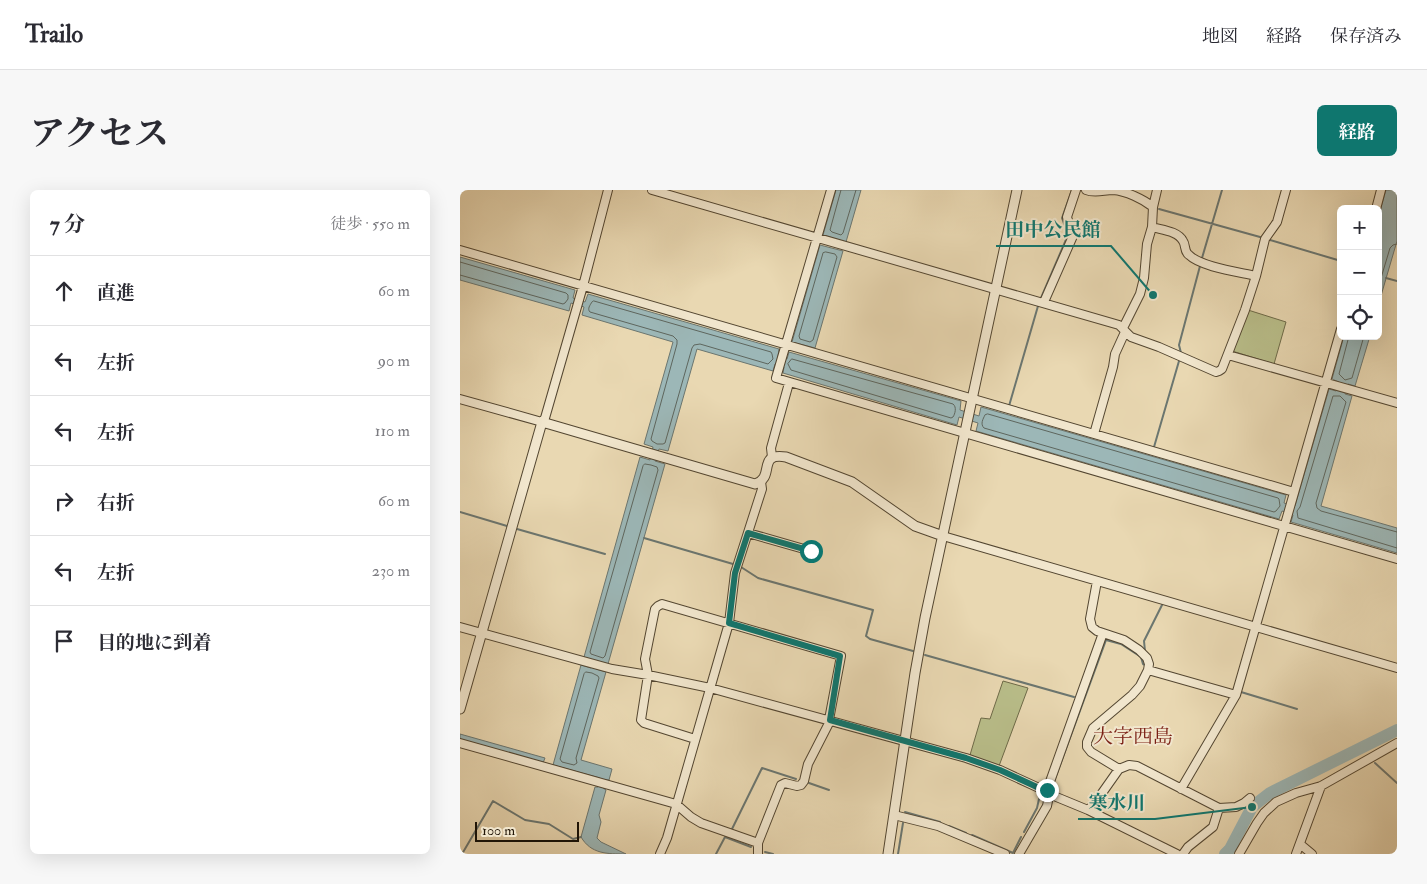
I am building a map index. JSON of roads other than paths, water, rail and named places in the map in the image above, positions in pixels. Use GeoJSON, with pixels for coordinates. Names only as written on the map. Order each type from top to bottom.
{"type":"FeatureCollection","features":[{"type":"Feature","properties":{"kind":"street"},"geometry":{"type":"LineString","coordinates":[[460,709],[583,286],[608,190]]}},
{"type":"Feature","properties":{"kind":"street"},"geometry":{"type":"LineString","coordinates":[[652,190],[1119,325],[1131,337],[1216,372],[1222,369],[1228,355],[1256,276],[1265,239],[1277,222],[1286,190]]}},
{"type":"Feature","properties":{"kind":"street"},"geometry":{"type":"LineString","coordinates":[[831,190],[776,378],[1397,559]]}},
{"type":"Feature","properties":{"kind":"street"},"geometry":{"type":"LineString","coordinates":[[888,854],[915,673],[964,433],[1017,190]]}},
{"type":"Feature","properties":{"kind":"street"},"geometry":{"type":"LineString","coordinates":[[1044,302],[1073,236],[1067,217],[1076,190]]}},
{"type":"Feature","properties":{"kind":"street"},"geometry":{"type":"LineString","coordinates":[[1086,190],[1091,192],[1113,190],[1142,199],[1153,207]]}},
{"type":"Feature","properties":{"kind":"street"},"geometry":{"type":"LineString","coordinates":[[1094,434],[1115,354],[1140,294],[1157,190]]}},
{"type":"Feature","properties":{"kind":"street"},"geometry":{"type":"LineString","coordinates":[[1377,205],[1381,190]]}},
{"type":"Feature","properties":{"kind":"street"},"geometry":{"type":"LineString","coordinates":[[1152,227],[1177,234],[1185,243],[1186,253],[1209,266],[1256,276]]}},
{"type":"Feature","properties":{"kind":"street"},"geometry":{"type":"LineString","coordinates":[[460,250],[1294,492]]}},
{"type":"Feature","properties":{"kind":"street"},"geometry":{"type":"LineString","coordinates":[[1181,789],[1236,695],[1338,340]]}},
{"type":"Feature","properties":{"kind":"street"},"geometry":{"type":"LineString","coordinates":[[1228,355],[1397,403]]}},
{"type":"Feature","properties":{"kind":"street"},"geometry":{"type":"LineString","coordinates":[[460,399],[755,484],[764,479],[772,457],[771,448],[789,383]]}},
{"type":"Feature","properties":{"kind":"street"},"geometry":{"type":"LineString","coordinates":[[772,457],[775,455],[786,458],[852,482],[915,526],[943,536],[1397,668]]}},
{"type":"Feature","properties":{"kind":"street"},"geometry":{"type":"LineString","coordinates":[[660,854],[667,838],[729,623],[735,573],[762,489],[761,482]]}},
{"type":"Feature","properties":{"kind":"street"},"geometry":{"type":"LineString","coordinates":[[748,533],[811,551]]}},
{"type":"Feature","properties":{"kind":"street"},"geometry":{"type":"LineString","coordinates":[[1097,582],[1090,619],[1092,626],[1096,631],[1124,640],[1139,650],[1147,658],[1149,664],[1140,686],[1093,728],[1087,742],[1087,747],[1091,752],[1119,770]]}},
{"type":"Feature","properties":{"kind":"street"},"geometry":{"type":"LineString","coordinates":[[695,739],[644,723],[641,720],[648,675],[645,659],[655,609],[658,606],[662,604],[840,656],[830,720],[808,764],[801,785],[785,783],[781,785],[758,843],[758,854]]}},
{"type":"Feature","properties":{"kind":"street"},"geometry":{"type":"LineString","coordinates":[[460,627],[595,665],[710,688],[966,758],[1000,770],[1039,788],[1047,795],[1088,810],[1177,854]]}},
{"type":"Feature","properties":{"kind":"street"},"geometry":{"type":"LineString","coordinates":[[1020,854],[1047,806],[1047,790],[1103,633]]}},
{"type":"Feature","properties":{"kind":"street"},"geometry":{"type":"LineString","coordinates":[[1148,670],[1236,695]]}},
{"type":"Feature","properties":{"kind":"street"},"geometry":{"type":"LineString","coordinates":[[460,743],[676,804],[701,823],[758,843]]}},
{"type":"Feature","properties":{"kind":"street"},"geometry":{"type":"LineString","coordinates":[[1239,854],[1256,823],[1276,802],[1296,792],[1321,786],[1397,743]]}},
{"type":"Feature","properties":{"kind":"street"},"geometry":{"type":"LineString","coordinates":[[1088,810],[1119,770],[1129,765],[1137,766],[1219,808],[1236,807],[1250,798]]}},
{"type":"Feature","properties":{"kind":"street"},"geometry":{"type":"LineString","coordinates":[[1296,854],[1321,786]]}},
{"type":"Feature","properties":{"kind":"street"},"geometry":{"type":"LineString","coordinates":[[1183,854],[1188,847],[1213,827],[1219,808]]}},
{"type":"Feature","properties":{"kind":"street"},"geometry":{"type":"LineString","coordinates":[[894,815],[938,826],[1005,854]]}},
{"type":"Feature","properties":{"kind":"street"},"geometry":{"type":"LineString","coordinates":[[1300,844],[1312,854]]}},
{"type":"Feature","properties":{"kind":"water"},"geometry":{"type":"Polygon","coordinates":[[[836,190],[861,190],[846,242],[823,235],[836,190]]]}},
{"type":"Feature","properties":{"kind":"water"},"geometry":{"type":"Polygon","coordinates":[[[1386,190],[1397,190],[1397,241],[1382,292],[1382,205],[1386,190]]]}},
{"type":"Feature","properties":{"kind":"water"},"geometry":{"type":"Polygon","coordinates":[[[820,245],[843,251],[815,348],[792,342],[820,245]]]}},
{"type":"Feature","properties":{"kind":"water"},"geometry":{"type":"Polygon","coordinates":[[[460,257],[575,290],[573,298],[585,302],[588,294],[779,349],[778,356],[787,359],[789,352],[961,401],[960,410],[979,416],[981,407],[1286,495],[1284,503],[1295,506],[1329,389],[1336,391],[1339,382],[1332,379],[1343,340],[1369,340],[1355,386],[1348,384],[1345,394],[1352,396],[1321,506],[1397,528],[1397,553],[1291,522],[1293,515],[1282,511],[1279,519],[976,431],[978,423],[959,417],[957,425],[783,373],[784,367],[775,364],[773,371],[697,349],[668,451],[659,449],[655,461],[665,464],[608,664],[598,662],[596,669],[606,672],[581,760],[612,769],[609,780],[605,780],[603,788],[606,790],[599,815],[601,822],[597,838],[601,842],[626,854],[600,852],[590,847],[581,837],[595,787],[598,787],[600,778],[553,765],[581,665],[591,668],[593,660],[584,657],[640,457],[650,460],[653,447],[644,444],[673,342],[582,315],[584,307],[571,303],[569,311],[460,280],[460,257]]]}},
{"type":"Feature","properties":{"kind":"water"},"geometry":{"type":"Polygon","coordinates":[[[460,734],[545,758],[543,763],[460,739],[460,734]]]}},
{"type":"Feature","properties":{"kind":"waterway"},"geometry":{"type":"LineString","coordinates":[[1041,298],[1068,235],[1062,218],[1072,190]]}},
{"type":"Feature","properties":{"kind":"waterway"},"geometry":{"type":"LineString","coordinates":[[1202,258],[1222,190]]}},
{"type":"Feature","properties":{"kind":"waterway"},"geometry":{"type":"LineString","coordinates":[[1159,209],[1260,237]]}},
{"type":"Feature","properties":{"kind":"waterway"},"geometry":{"type":"LineString","coordinates":[[1270,240],[1337,260]]}},
{"type":"Feature","properties":{"kind":"waterway"},"geometry":{"type":"LineString","coordinates":[[1181,353],[1179,345],[1200,266]]}},
{"type":"Feature","properties":{"kind":"waterway"},"geometry":{"type":"LineString","coordinates":[[1386,278],[1397,281]]}},
{"type":"Feature","properties":{"kind":"waterway"},"geometry":{"type":"LineString","coordinates":[[1009,406],[1038,306]]}},
{"type":"Feature","properties":{"kind":"waterway"},"geometry":{"type":"LineString","coordinates":[[1154,447],[1179,361]]}},
{"type":"Feature","properties":{"kind":"waterway"},"geometry":{"type":"LineString","coordinates":[[460,512],[507,526]]}},
{"type":"Feature","properties":{"kind":"waterway"},"geometry":{"type":"LineString","coordinates":[[517,529],[605,554]]}},
{"type":"Feature","properties":{"kind":"waterway"},"geometry":{"type":"LineString","coordinates":[[644,538],[733,564]]}},
{"type":"Feature","properties":{"kind":"waterway"},"geometry":{"type":"LineString","coordinates":[[741,567],[758,578],[873,610],[866,636],[870,639],[913,651]]}},
{"type":"Feature","properties":{"kind":"waterway"},"geometry":{"type":"LineString","coordinates":[[1145,651],[1144,641],[1162,605]]}},
{"type":"Feature","properties":{"kind":"waterway"},"geometry":{"type":"LineString","coordinates":[[1053,784],[1106,640],[1121,644],[1141,657],[1145,665]]}},
{"type":"Feature","properties":{"kind":"waterway"},"geometry":{"type":"LineString","coordinates":[[925,655],[1074,697]]}},
{"type":"Feature","properties":{"kind":"waterway"},"geometry":{"type":"LineString","coordinates":[[1241,692],[1297,709]]}},
{"type":"Feature","properties":{"kind":"waterway"},"geometry":{"type":"LineString","coordinates":[[1225,854],[1230,849],[1252,807],[1270,793],[1397,730]]}},
{"type":"Feature","properties":{"kind":"waterway"},"geometry":{"type":"LineString","coordinates":[[1375,763],[1397,783]]}},
{"type":"Feature","properties":{"kind":"waterway"},"geometry":{"type":"LineString","coordinates":[[732,829],[762,768],[796,779]]}},
{"type":"Feature","properties":{"kind":"waterway"},"geometry":{"type":"LineString","coordinates":[[809,783],[829,790]]}},
{"type":"Feature","properties":{"kind":"waterway"},"geometry":{"type":"LineString","coordinates":[[1024,832],[1037,808],[1039,799]]}},
{"type":"Feature","properties":{"kind":"waterway"},"geometry":{"type":"LineString","coordinates":[[462,854],[493,801],[525,820],[549,824],[573,839],[581,837]]}},
{"type":"Feature","properties":{"kind":"waterway"},"geometry":{"type":"LineString","coordinates":[[905,812],[940,822]]}},
{"type":"Feature","properties":{"kind":"waterway"},"geometry":{"type":"LineString","coordinates":[[898,854],[903,823]]}},
{"type":"Feature","properties":{"kind":"waterway"},"geometry":{"type":"LineString","coordinates":[[949,826],[966,833]]}},
{"type":"Feature","properties":{"kind":"waterway"},"geometry":{"type":"LineString","coordinates":[[972,835],[1013,853],[1021,837]]}},
{"type":"Feature","properties":{"kind":"waterway"},"geometry":{"type":"LineString","coordinates":[[716,854],[725,837],[751,847]]}},
{"type":"Feature","properties":{"kind":"waterway"},"geometry":{"type":"LineString","coordinates":[[765,852],[773,854]]}},
{"type":"Feature","properties":{"kind":"place","name":"田中公民館"},"geometry":{"type":"Point","coordinates":[1153,295]}},
{"type":"Feature","properties":{"kind":"place","name":"寒水川"},"geometry":{"type":"Point","coordinates":[1252,807]}},
{"type":"Feature","properties":{"kind":"district","name":"大字西島"},"geometry":{"type":"Point","coordinates":[1133,736]}}]}
